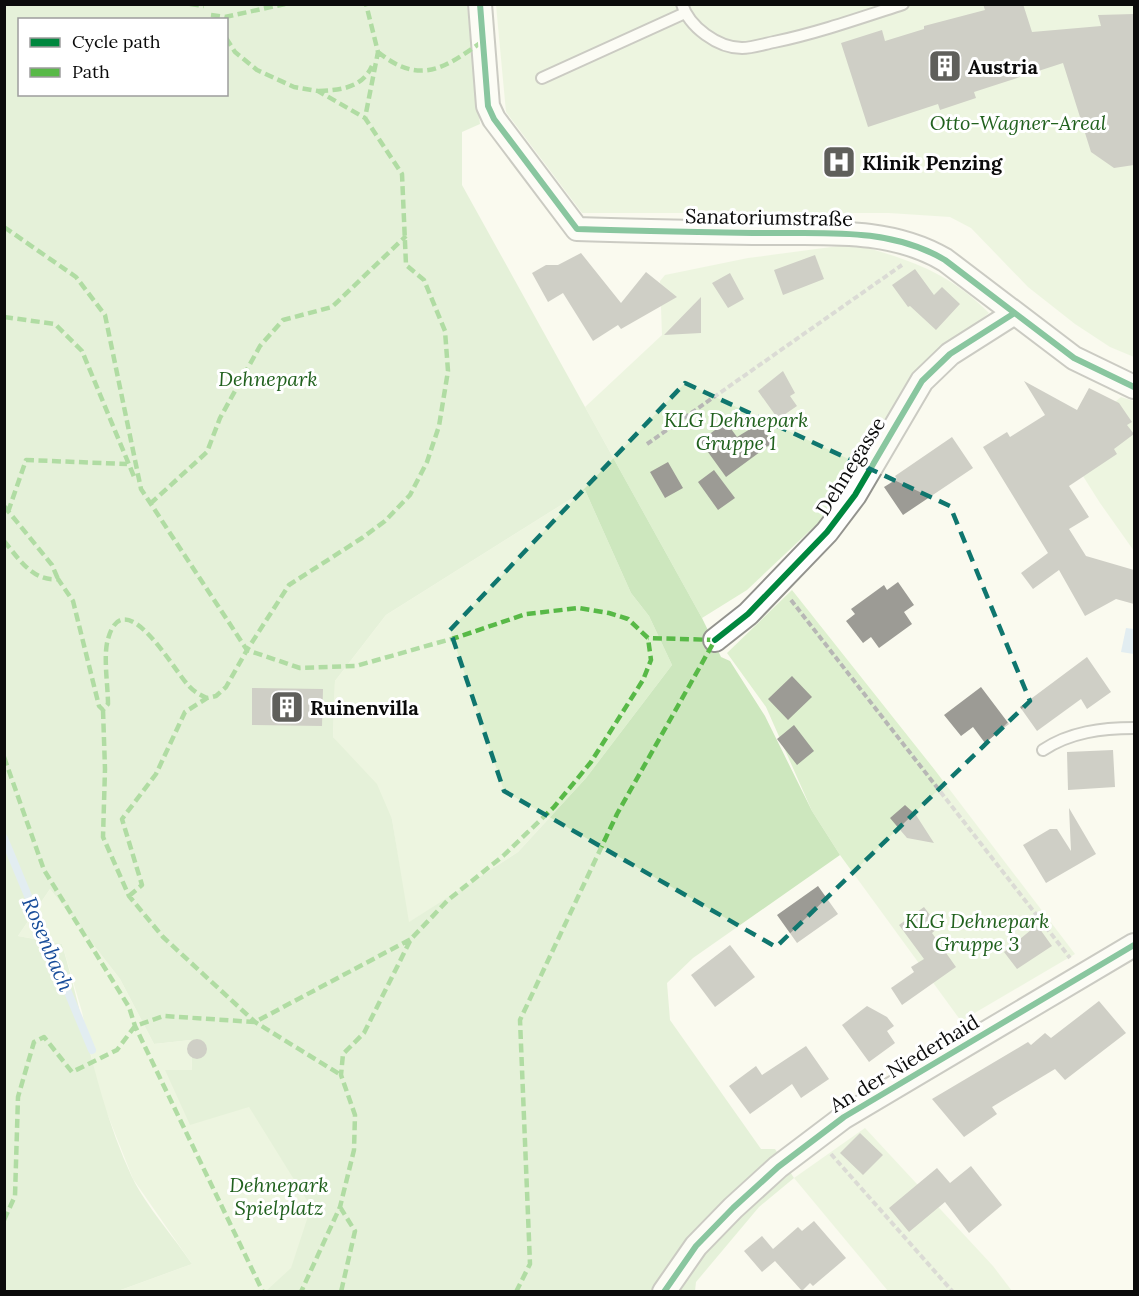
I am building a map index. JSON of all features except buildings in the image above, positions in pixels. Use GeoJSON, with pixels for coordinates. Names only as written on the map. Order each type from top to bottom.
{"type":"FeatureCollection","features":[{"type":"Feature","properties":{"kind":"street","name":"Sanatoriumstraße"},"geometry":{"type":"LineString","coordinates":[[480,4],[485,89],[494,119],[577,229],[848,234],[904,241],[927,249],[974,281],[1013,314],[1074,358],[1134,387]]}},
{"type":"Feature","properties":{"kind":"street","name":"Dehnegasse"},"geometry":{"type":"LineString","coordinates":[[715,640],[748,614],[827,532],[855,495],[922,381],[950,354],[1013,314]]}},
{"type":"Feature","properties":{"kind":"street","name":"An der Niederhaid"},"geometry":{"type":"LineString","coordinates":[[664,1292],[696,1246],[733,1208],[778,1167],[844,1117],[1134,945]]}},
{"type":"Feature","properties":{"kind":"lane"},"geometry":{"type":"LineString","coordinates":[[542,78],[683,9],[694,25],[723,45],[743,48],[793,38],[903,4]]}},
{"type":"Feature","properties":{"kind":"lane"},"geometry":{"type":"LineString","coordinates":[[1043,750],[1068,736],[1100,730],[1134,728]]}},
{"type":"Feature","properties":{"kind":"path"},"geometry":{"type":"LineString","coordinates":[[647,444],[927,249]]}},
{"type":"Feature","properties":{"kind":"path"},"geometry":{"type":"LineString","coordinates":[[788,596],[1066,953]]}},
{"type":"Feature","properties":{"kind":"path"},"geometry":{"type":"LineString","coordinates":[[817,1138],[953,1292]]}},
{"type":"Feature","properties":{"kind":"highlighted area"},"geometry":{"type":"Polygon","coordinates":[[[685,383],[950,506],[1030,701],[776,947],[504,791],[450,630],[685,383]]]}},
{"type":"Feature","properties":{"kind":"green space","name":"Dehnepark"},"geometry":{"type":"Polygon","coordinates":[[[5,5],[467,5],[480,124],[462,132],[462,185],[702,618],[721,657],[730,661],[765,716],[812,811],[840,855],[693,958],[667,983],[670,1020],[761,1149],[775,1149],[794,1178],[759,1207],[696,1282],[695,1291],[266,1291],[291,1268],[311,1207],[249,1107],[190,1125],[165,1070],[192,1070],[191,1040],[154,1044],[120,979],[50,889],[18,936],[62,944],[92,1062],[120,1149],[145,1199],[192,1264],[118,1291],[5,1292],[5,5]],[[585,490],[386,615],[335,681],[333,737],[377,784],[392,819],[409,922],[518,852],[586,778],[672,665],[649,616],[631,593],[585,490]]]}},
{"type":"Feature","properties":{"kind":"green space","name":"Otto-Wagner-Areal"},"geometry":{"type":"Polygon","coordinates":[[[496,5],[1134,5],[1134,357],[1110,347],[1075,324],[1028,287],[971,228],[950,217],[889,213],[582,213],[506,112],[496,5]]]}},
{"type":"Feature","properties":{"kind":"green space","name":"KLG Dehnepark Gruppe 1"},"geometry":{"type":"Polygon","coordinates":[[[854,244],[910,262],[943,277],[989,313],[917,371],[819,522],[747,590],[702,618],[585,407],[662,335],[660,281],[665,275],[748,258],[854,244]]]}},
{"type":"Feature","properties":{"kind":"green space"},"geometry":{"type":"Polygon","coordinates":[[[1121,397],[1134,401],[1134,551],[1069,454],[1079,431],[1121,397]]]}},
{"type":"Feature","properties":{"kind":"green space"},"geometry":{"type":"Polygon","coordinates":[[[585,490],[631,593],[649,616],[672,665],[586,778],[518,852],[408,923],[392,819],[333,737],[335,681],[386,615],[585,490]]]}},
{"type":"Feature","properties":{"kind":"green space","name":"KLG Dehnepark Gruppe 3"},"geometry":{"type":"Polygon","coordinates":[[[792,590],[934,769],[1075,954],[961,1021],[840,855],[812,811],[766,707],[727,653],[792,590]]]}},
{"type":"Feature","properties":{"kind":"green space","name":"Dehnepark Spielplatz"},"geometry":{"type":"Polygon","coordinates":[[[50,889],[120,979],[154,1044],[191,1040],[192,1070],[166,1070],[228,1077],[332,1189],[302,1276],[266,1292],[118,1291],[192,1264],[133,1179],[99,1093],[82,1012],[62,944],[18,936],[50,889]]]}},
{"type":"Feature","properties":{"kind":"green space"},"geometry":{"type":"Polygon","coordinates":[[[865,1128],[993,1266],[1012,1291],[888,1291],[794,1178],[865,1128]]]}},
{"type":"Feature","properties":{"kind":"water"},"geometry":{"type":"Polygon","coordinates":[[[1126,628],[1134,629],[1134,654],[1121,652],[1126,628]]]}},
{"type":"Feature","properties":{"kind":"waterway","name":"Rosenbach"},"geometry":{"type":"LineString","coordinates":[[4,838],[92,1050]]}},
{"type":"Feature","properties":{"kind":"marked path"},"geometry":{"type":"LineString","coordinates":[[190,4],[204,6]]}},
{"type":"Feature","properties":{"kind":"marked path"},"geometry":{"type":"LineString","coordinates":[[211,15],[225,17],[285,4]]}},
{"type":"Feature","properties":{"kind":"marked path"},"geometry":{"type":"LineString","coordinates":[[129,896],[142,885],[122,819],[156,774],[185,712],[207,698],[216,696],[226,687],[289,585],[385,521],[410,495],[427,462],[439,426],[448,371],[445,331],[424,280],[406,265],[402,174],[365,118],[378,52],[366,4]]}},
{"type":"Feature","properties":{"kind":"marked path"},"geometry":{"type":"LineString","coordinates":[[228,41],[235,52],[257,70],[294,87],[318,91],[365,118]]}},
{"type":"Feature","properties":{"kind":"marked path"},"geometry":{"type":"LineString","coordinates":[[378,52],[393,62],[420,71],[444,65],[483,41]]}},
{"type":"Feature","properties":{"kind":"marked path"},"geometry":{"type":"LineString","coordinates":[[319,91],[335,90],[357,83],[363,79],[372,66]]}},
{"type":"Feature","properties":{"kind":"marked path"},"geometry":{"type":"LineString","coordinates":[[4,227],[76,277],[105,315],[141,489],[247,650],[300,668],[356,666],[458,637],[526,614],[579,608],[628,619],[648,638],[651,660],[643,680],[591,762],[554,807],[503,856],[448,900],[411,939],[364,1033],[343,1054],[341,1075],[355,1115],[354,1150],[340,1207],[301,1292]]}},
{"type":"Feature","properties":{"kind":"marked path"},"geometry":{"type":"LineString","coordinates":[[150,504],[207,452],[220,418],[260,346],[283,320],[332,307],[406,236]]}},
{"type":"Feature","properties":{"kind":"marked path"},"geometry":{"type":"LineString","coordinates":[[4,317],[55,324],[82,351],[135,479]]}},
{"type":"Feature","properties":{"kind":"marked path"},"geometry":{"type":"LineString","coordinates":[[8,512],[26,460],[127,464]]}},
{"type":"Feature","properties":{"kind":"marked path"},"geometry":{"type":"LineString","coordinates":[[4,506],[52,565],[58,579]]}},
{"type":"Feature","properties":{"kind":"marked path"},"geometry":{"type":"LineString","coordinates":[[4,541],[21,562],[34,573],[41,577],[58,579],[73,601],[99,706],[103,710],[108,704],[106,662],[108,639],[115,624],[125,619],[136,624],[148,634],[190,687],[207,698]]}},
{"type":"Feature","properties":{"kind":"marked path"},"geometry":{"type":"LineString","coordinates":[[516,1292],[530,1264],[520,1020],[617,814],[715,640],[648,638]]}},
{"type":"Feature","properties":{"kind":"marked path"},"geometry":{"type":"LineString","coordinates":[[103,710],[105,769],[103,837],[129,896],[163,937],[255,1022],[341,1075]]}},
{"type":"Feature","properties":{"kind":"marked path"},"geometry":{"type":"LineString","coordinates":[[4,757],[44,870],[129,1007],[135,1026],[263,1292]]}},
{"type":"Feature","properties":{"kind":"marked path"},"geometry":{"type":"LineString","coordinates":[[4,1220],[15,1196],[18,1097],[34,1042],[44,1037],[72,1072],[117,1050],[135,1026],[164,1016],[255,1022],[411,939]]}},
{"type":"Feature","properties":{"kind":"marked path"},"geometry":{"type":"LineString","coordinates":[[340,1207],[355,1231],[341,1292]]}},
{"type":"Feature","properties":{"kind":"cycle path"},"geometry":{"type":"LineString","coordinates":[[480,4],[488,106],[494,119],[577,229],[829,233],[877,237],[900,242],[923,249],[945,260],[1074,358],[1134,387]]}},
{"type":"Feature","properties":{"kind":"cycle path"},"geometry":{"type":"LineString","coordinates":[[715,640],[748,614],[827,532],[855,495],[922,381],[950,354],[1013,314]]}},
{"type":"Feature","properties":{"kind":"cycle path"},"geometry":{"type":"LineString","coordinates":[[664,1292],[696,1246],[733,1208],[778,1167],[844,1117],[1134,945]]}},
{"type":"Feature","properties":{"kind":"place","name":"Austria"},"geometry":{"type":"Point","coordinates":[945,66]}},
{"type":"Feature","properties":{"kind":"place","name":"Klinik Penzing"},"geometry":{"type":"Point","coordinates":[839,162]}},
{"type":"Feature","properties":{"kind":"place","name":"Ruinenvilla"},"geometry":{"type":"Point","coordinates":[287,707]}}]}
